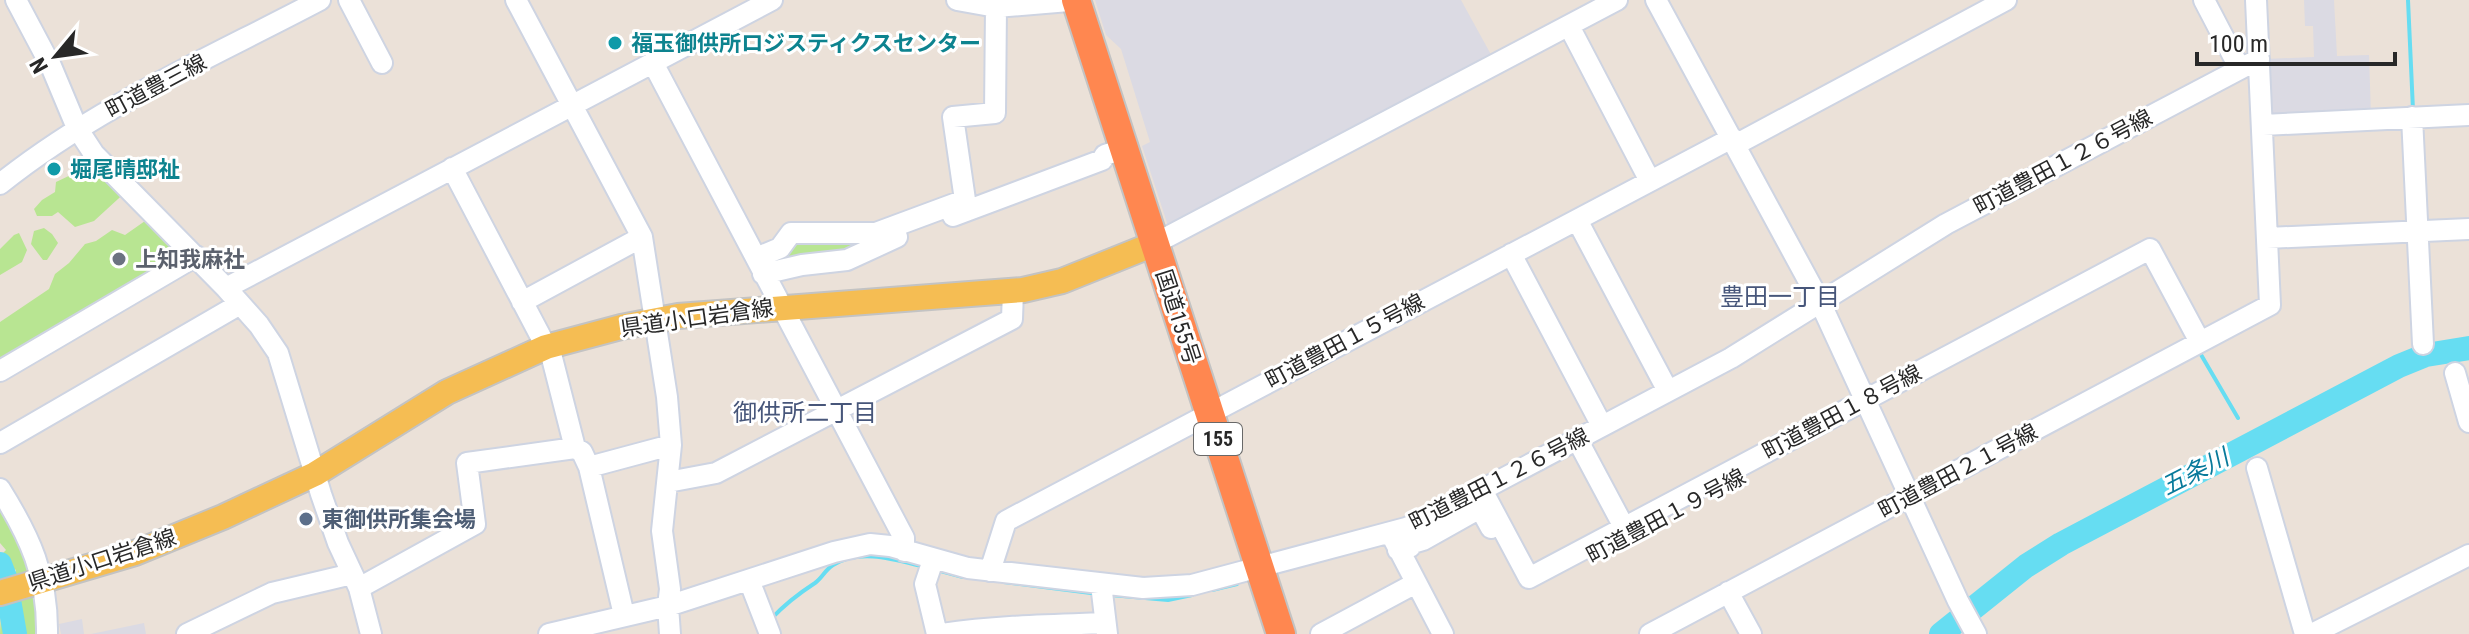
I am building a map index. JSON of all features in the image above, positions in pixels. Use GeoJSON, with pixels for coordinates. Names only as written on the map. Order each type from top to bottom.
{"type":"FeatureCollection","features":[{"type":"Feature","properties":{"kind":"highway","name":"国道155号"},"geometry":{"type":"LineString","coordinates":[[1071,0],[1117,151],[1151,245]]}},
{"type":"Feature","properties":{"kind":"highway","name":"国道155号"},"geometry":{"type":"LineString","coordinates":[[1071,0],[1253,569],[1268,634]]}},
{"type":"Feature","properties":{"kind":"highway","name":"国道155号"},"geometry":{"type":"LineString","coordinates":[[1253,569],[1281,634]]}},
{"type":"Feature","properties":{"kind":"main road","name":"県道小口岩倉線"},"geometry":{"type":"LineString","coordinates":[[0,593],[173,539],[315,474],[447,392],[546,347],[655,319],[1013,291],[1062,281],[1151,245]]}},
{"type":"Feature","properties":{"kind":"street"},"geometry":{"type":"LineString","coordinates":[[16,0],[51,66],[77,128],[94,154],[233,296],[278,353],[315,474],[338,543],[356,581],[371,634]]}},
{"type":"Feature","properties":{"kind":"street","name":"町道豊三線"},"geometry":{"type":"LineString","coordinates":[[0,184],[38,153],[77,128],[320,0]]}},
{"type":"Feature","properties":{"kind":"street"},"geometry":{"type":"LineString","coordinates":[[349,0],[382,63]]}},
{"type":"Feature","properties":{"kind":"street"},"geometry":{"type":"LineString","coordinates":[[516,0],[642,237],[667,397],[671,445],[662,531],[670,589],[670,634]]}},
{"type":"Feature","properties":{"kind":"street"},"geometry":{"type":"LineString","coordinates":[[0,443],[233,296],[452,168],[772,0]]}},
{"type":"Feature","properties":{"kind":"street"},"geometry":{"type":"LineString","coordinates":[[957,0],[996,7],[1071,0]]}},
{"type":"Feature","properties":{"kind":"street"},"geometry":{"type":"LineString","coordinates":[[1151,245],[1617,0]]}},
{"type":"Feature","properties":{"kind":"street"},"geometry":{"type":"LineString","coordinates":[[1656,0],[1820,302],[1976,634]]}},
{"type":"Feature","properties":{"kind":"street"},"geometry":{"type":"LineString","coordinates":[[1732,139],[1981,0]]}},
{"type":"Feature","properties":{"kind":"street","name":"町道豊田１５号線"},"geometry":{"type":"LineString","coordinates":[[990,571],[1006,521],[1650,181],[2006,0]]}},
{"type":"Feature","properties":{"kind":"street"},"geometry":{"type":"LineString","coordinates":[[2204,0],[2251,63]]}},
{"type":"Feature","properties":{"kind":"street"},"geometry":{"type":"LineString","coordinates":[[2256,0],[2251,63],[2263,125],[2267,238],[2469,229]]}},
{"type":"Feature","properties":{"kind":"street"},"geometry":{"type":"LineString","coordinates":[[966,206],[953,117],[995,113],[996,7]]}},
{"type":"Feature","properties":{"kind":"street"},"geometry":{"type":"LineString","coordinates":[[1569,26],[1650,181]]}},
{"type":"Feature","properties":{"kind":"street"},"geometry":{"type":"LineString","coordinates":[[653,63],[904,538],[904,551]]}},
{"type":"Feature","properties":{"kind":"street","name":"町道豊田１２６号線"},"geometry":{"type":"LineString","coordinates":[[549,634],[668,606],[854,547],[879,545],[990,571],[1143,588],[1170,588],[1394,541],[1423,521],[1731,358],[1946,224],[2251,63]]}},
{"type":"Feature","properties":{"kind":"street"},"geometry":{"type":"LineString","coordinates":[[2263,125],[2469,115]]}},
{"type":"Feature","properties":{"kind":"street"},"geometry":{"type":"LineString","coordinates":[[2412,117],[2423,344]]}},
{"type":"Feature","properties":{"kind":"street"},"geometry":{"type":"LineString","coordinates":[[760,266],[791,233],[876,233],[1102,160],[1105,155],[1117,151]]}},
{"type":"Feature","properties":{"kind":"street"},"geometry":{"type":"LineString","coordinates":[[452,168],[546,347],[560,386],[575,448]]}},
{"type":"Feature","properties":{"kind":"street"},"geometry":{"type":"LineString","coordinates":[[760,266],[847,260],[966,206]]}},
{"type":"Feature","properties":{"kind":"street"},"geometry":{"type":"LineString","coordinates":[[1577,220],[1668,391]]}},
{"type":"Feature","properties":{"kind":"street"},"geometry":{"type":"LineString","coordinates":[[522,302],[642,237]]}},
{"type":"Feature","properties":{"kind":"street","name":"町道豊田２１号線"},"geometry":{"type":"LineString","coordinates":[[1650,634],[2270,305],[2267,238]]}},
{"type":"Feature","properties":{"kind":"street","name":"町道豊田１８号線"},"geometry":{"type":"LineString","coordinates":[[1482,490],[1529,578],[1868,404],[2150,249],[2200,342]]}},
{"type":"Feature","properties":{"kind":"street"},"geometry":{"type":"LineString","coordinates":[[1511,254],[1602,426]]}},
{"type":"Feature","properties":{"kind":"street"},"geometry":{"type":"LineString","coordinates":[[0,371],[196,256]]}},
{"type":"Feature","properties":{"kind":"street","name":"町道豊田１９号線"},"geometry":{"type":"LineString","coordinates":[[1394,541],[1410,547],[1480,508],[1525,591],[1868,404],[2142,262]]}},
{"type":"Feature","properties":{"kind":"street"},"geometry":{"type":"LineString","coordinates":[[668,482],[716,473],[1012,319],[1013,291]]}},
{"type":"Feature","properties":{"kind":"street"},"geometry":{"type":"LineString","coordinates":[[2455,373],[2469,422]]}},
{"type":"Feature","properties":{"kind":"street"},"geometry":{"type":"LineString","coordinates":[[1577,439],[1624,527]]}},
{"type":"Feature","properties":{"kind":"street"},"geometry":{"type":"LineString","coordinates":[[589,467],[671,445]]}},
{"type":"Feature","properties":{"kind":"street"},"geometry":{"type":"LineString","coordinates":[[187,634],[228,625],[272,593],[356,581],[475,524],[467,463],[575,448],[582,452],[589,467],[624,615]]}},
{"type":"Feature","properties":{"kind":"street"},"geometry":{"type":"LineString","coordinates":[[2257,468],[2305,634]]}},
{"type":"Feature","properties":{"kind":"street"},"geometry":{"type":"LineString","coordinates":[[0,489],[17,518],[41,581],[48,609],[47,634]]}},
{"type":"Feature","properties":{"kind":"street"},"geometry":{"type":"LineString","coordinates":[[1394,541],[1443,634]]}},
{"type":"Feature","properties":{"kind":"street"},"geometry":{"type":"LineString","coordinates":[[2312,634],[2469,555]]}},
{"type":"Feature","properties":{"kind":"street"},"geometry":{"type":"LineString","coordinates":[[933,560],[925,584],[926,599],[939,634],[997,626],[1020,629],[1106,628],[1101,584]]}},
{"type":"Feature","properties":{"kind":"street"},"geometry":{"type":"LineString","coordinates":[[749,580],[770,634]]}},
{"type":"Feature","properties":{"kind":"street"},"geometry":{"type":"LineString","coordinates":[[1321,634],[1416,583]]}},
{"type":"Feature","properties":{"kind":"street"},"geometry":{"type":"LineString","coordinates":[[1728,592],[1751,634]]}},
{"type":"Feature","properties":{"kind":"shaded area"},"geometry":{"type":"Polygon","coordinates":[[[1095,0],[1461,0],[1494,60],[1169,229],[1142,146],[1150,142],[1121,49],[1106,35],[1095,0]]]}},
{"type":"Feature","properties":{"kind":"shaded area"},"geometry":{"type":"Polygon","coordinates":[[[2304,0],[2334,0],[2337,56],[2369,55],[2371,115],[2267,115],[2265,59],[2314,57],[2313,26],[2305,26],[2304,0]]]}},
{"type":"Feature","properties":{"kind":"shaded area"},"geometry":{"type":"Polygon","coordinates":[[[82,619],[84,634],[61,634],[59,624],[82,619]]]}},
{"type":"Feature","properties":{"kind":"shaded area"},"geometry":{"type":"Polygon","coordinates":[[[144,623],[146,634],[91,634],[144,623]]]}},
{"type":"Feature","properties":{"kind":"green space"},"geometry":{"type":"Polygon","coordinates":[[[100,161],[130,188],[94,221],[75,227],[58,212],[52,216],[37,216],[34,209],[55,192],[56,182],[75,173],[81,174],[85,167],[100,161]]]}},
{"type":"Feature","properties":{"kind":"green space"},"geometry":{"type":"Polygon","coordinates":[[[155,214],[196,256],[0,371],[0,322],[49,289],[55,274],[85,244],[96,241],[112,230],[125,235],[155,214]]]}},
{"type":"Feature","properties":{"kind":"green space"},"geometry":{"type":"Polygon","coordinates":[[[792,226],[862,242],[818,274],[796,274],[767,259],[776,236],[792,226]]]}},
{"type":"Feature","properties":{"kind":"green space"},"geometry":{"type":"Polygon","coordinates":[[[44,228],[58,243],[47,260],[43,260],[31,244],[34,231],[44,228]]]}},
{"type":"Feature","properties":{"kind":"green space"},"geometry":{"type":"Polygon","coordinates":[[[19,233],[27,250],[22,262],[0,275],[0,249],[19,233]]]}},
{"type":"Feature","properties":{"kind":"green space"},"geometry":{"type":"Polygon","coordinates":[[[0,494],[27,562],[41,634],[19,634],[17,617],[21,607],[13,593],[16,570],[2,554],[6,550],[0,543],[0,494]]]}},
{"type":"Feature","properties":{"kind":"green space"},"geometry":{"type":"Polygon","coordinates":[[[2,591],[14,616],[13,634],[0,634],[2,591]]]}},
{"type":"Feature","properties":{"kind":"waterway"},"geometry":{"type":"LineString","coordinates":[[2408,0],[2413,110]]}},
{"type":"Feature","properties":{"kind":"waterway","name":"五条川"},"geometry":{"type":"LineString","coordinates":[[1941,634],[2026,566],[2061,544],[2399,366],[2426,355],[2469,348]]}},
{"type":"Feature","properties":{"kind":"waterway"},"geometry":{"type":"LineString","coordinates":[[2200,353],[2238,418]]}},
{"type":"Feature","properties":{"kind":"waterway","name":"五条川"},"geometry":{"type":"LineString","coordinates":[[2248,437],[2249,444]]}},
{"type":"Feature","properties":{"kind":"waterway"},"geometry":{"type":"LineString","coordinates":[[771,619],[830,567],[844,560],[879,557],[925,567]]}},
{"type":"Feature","properties":{"kind":"waterway","name":"五条川"},"geometry":{"type":"LineString","coordinates":[[0,564],[15,634]]}},
{"type":"Feature","properties":{"kind":"waterway"},"geometry":{"type":"LineString","coordinates":[[937,570],[963,577]]}},
{"type":"Feature","properties":{"kind":"waterway"},"geometry":{"type":"LineString","coordinates":[[1004,582],[1091,593]]}},
{"type":"Feature","properties":{"kind":"waterway"},"geometry":{"type":"LineString","coordinates":[[1212,590],[1237,584]]}},
{"type":"Feature","properties":{"kind":"waterway"},"geometry":{"type":"LineString","coordinates":[[1111,595],[1168,600],[1192,595]]}},
{"type":"Feature","properties":{"kind":"place","name":"福玉御供所ロジスティクスセンター"},"geometry":{"type":"Point","coordinates":[615,43]}},
{"type":"Feature","properties":{"kind":"place","name":"堀尾晴邸祉"},"geometry":{"type":"Point","coordinates":[54,169]}},
{"type":"Feature","properties":{"kind":"place","name":"上知我麻社"},"geometry":{"type":"Point","coordinates":[119,259]}},
{"type":"Feature","properties":{"kind":"place","name":"東御供所集会場"},"geometry":{"type":"Point","coordinates":[306,519]}},
{"type":"Feature","properties":{"kind":"district","name":"豊田一丁目"},"geometry":{"type":"Point","coordinates":[1780,297]}},
{"type":"Feature","properties":{"kind":"district","name":"御供所二丁目"},"geometry":{"type":"Point","coordinates":[805,413]}}]}
